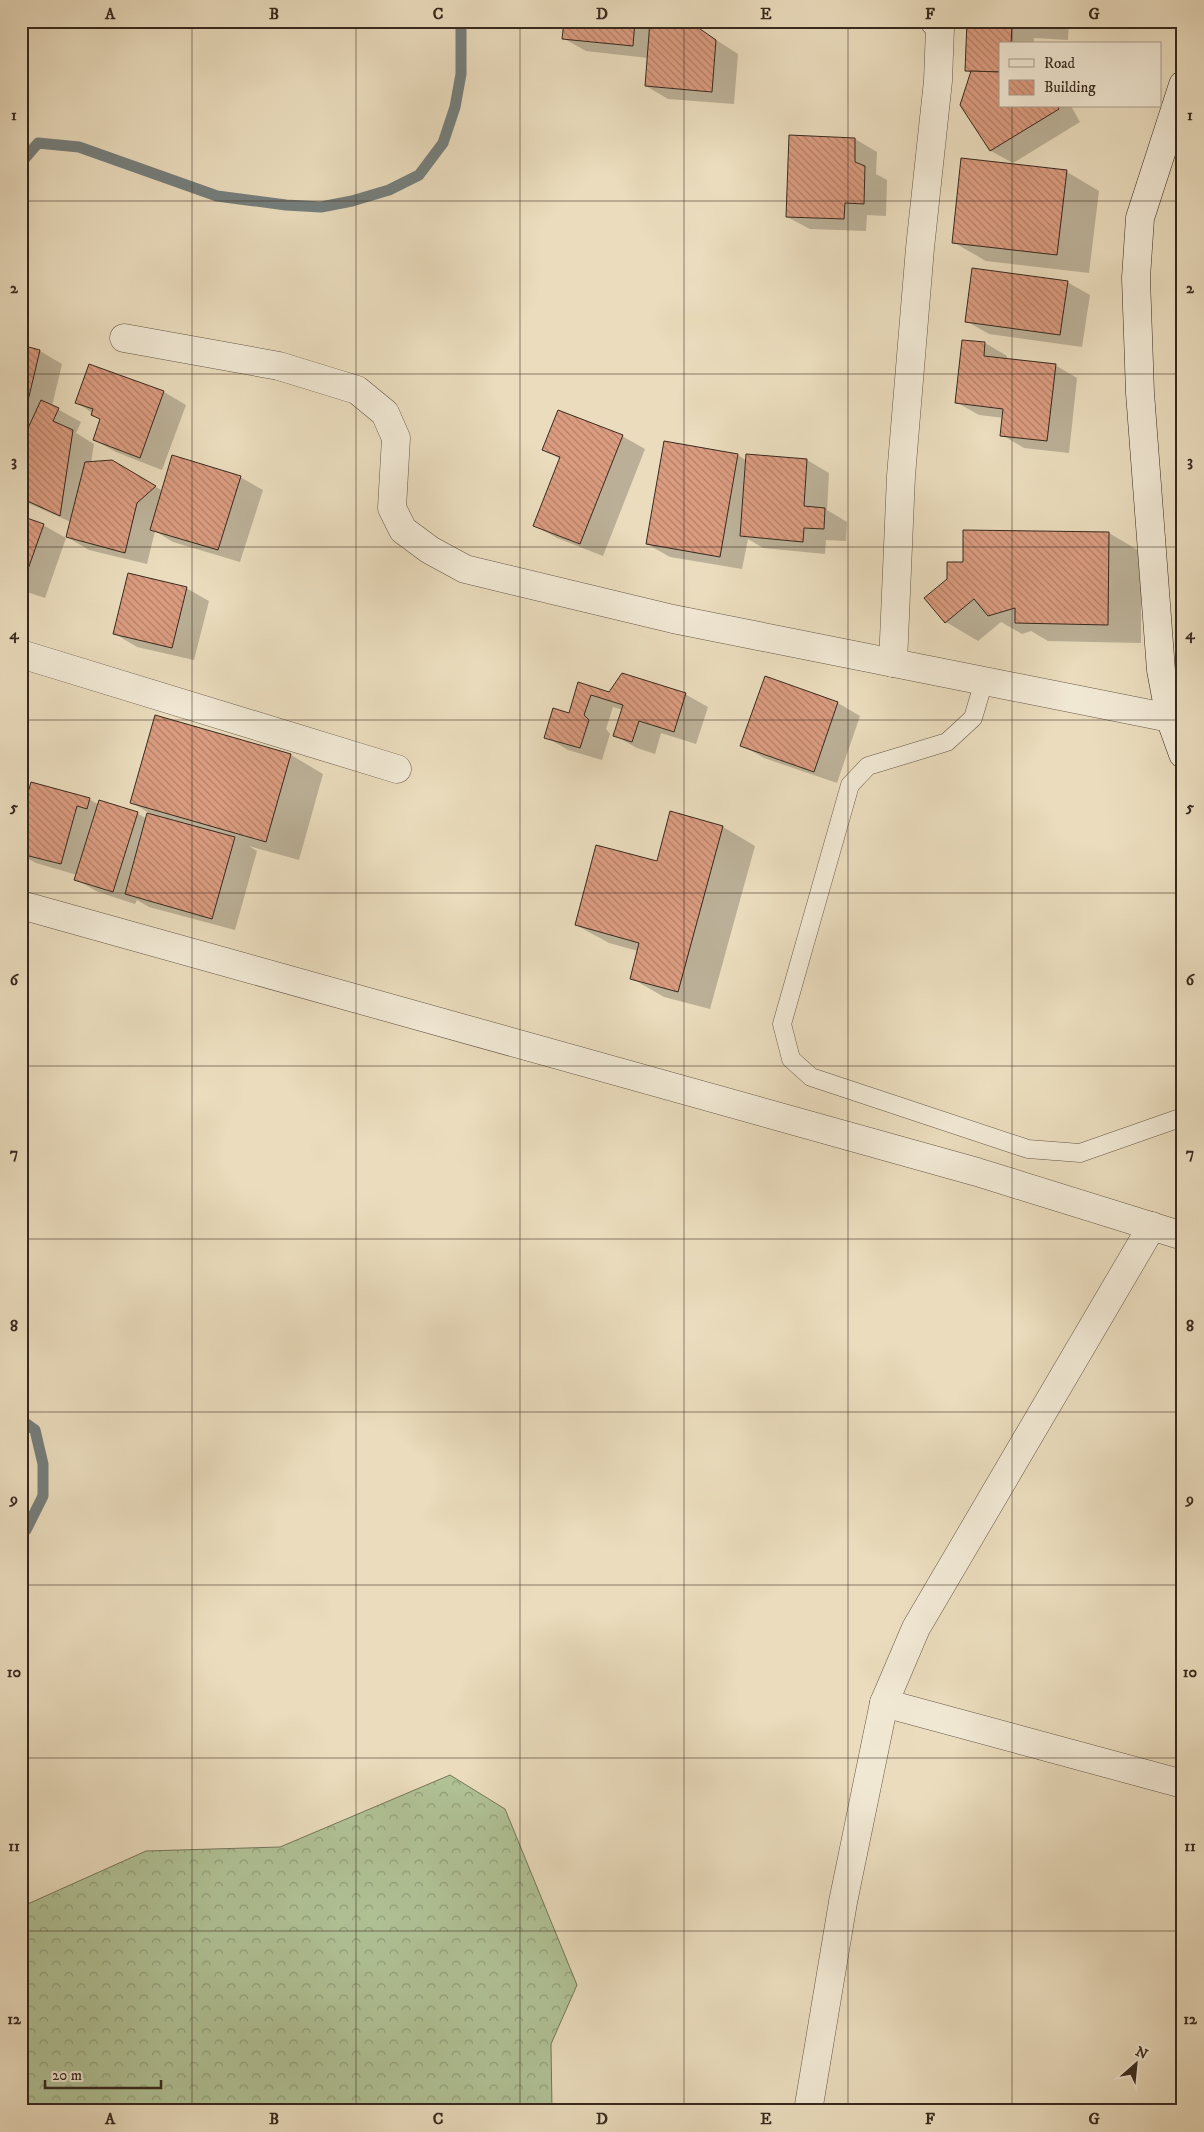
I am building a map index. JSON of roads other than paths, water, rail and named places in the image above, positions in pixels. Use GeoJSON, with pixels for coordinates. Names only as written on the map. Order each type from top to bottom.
{"type":"FeatureCollection","features":[{"type":"Feature","properties":{"kind":"street"},"geometry":{"type":"LineString","coordinates":[[893,663],[901,476],[920,248],[938,81],[940,28],[934,21]]}},
{"type":"Feature","properties":{"kind":"street"},"geometry":{"type":"LineString","coordinates":[[1183,85],[1140,218],[1136,278],[1140,393],[1161,670],[1170,718],[1183,754]]}},
{"type":"Feature","properties":{"kind":"street"},"geometry":{"type":"LineString","coordinates":[[124,338],[279,366],[357,390],[385,413],[396,438],[392,508],[403,530],[430,550],[465,569],[673,619],[1170,718]]}},
{"type":"Feature","properties":{"kind":"street"},"geometry":{"type":"LineString","coordinates":[[21,654],[398,769]]}},
{"type":"Feature","properties":{"kind":"street"},"geometry":{"type":"LineString","coordinates":[[21,905],[977,1172],[1183,1236]]}},
{"type":"Feature","properties":{"kind":"street"},"geometry":{"type":"LineString","coordinates":[[808,2111],[843,1902],[884,1703],[916,1628],[1152,1226]]}},
{"type":"Feature","properties":{"kind":"street"},"geometry":{"type":"LineString","coordinates":[[884,1703],[1183,1784]]}},
{"type":"Feature","properties":{"kind":"lane"},"geometry":{"type":"LineString","coordinates":[[984,681],[973,718],[948,742],[868,766],[850,785],[782,1024],[791,1059],[811,1077],[1028,1149],[1080,1153],[1180,1118]]}},
{"type":"Feature","properties":{"kind":"waterway"},"geometry":{"type":"LineString","coordinates":[[21,163],[38,143],[79,147],[217,196],[286,205],[321,207],[352,201],[389,190],[419,175],[443,143],[455,107],[461,74],[461,21]]}},
{"type":"Feature","properties":{"kind":"waterway"},"geometry":{"type":"LineString","coordinates":[[21,1420],[35,1430],[43,1464],[43,1496],[26,1530],[21,1534]]}}]}
